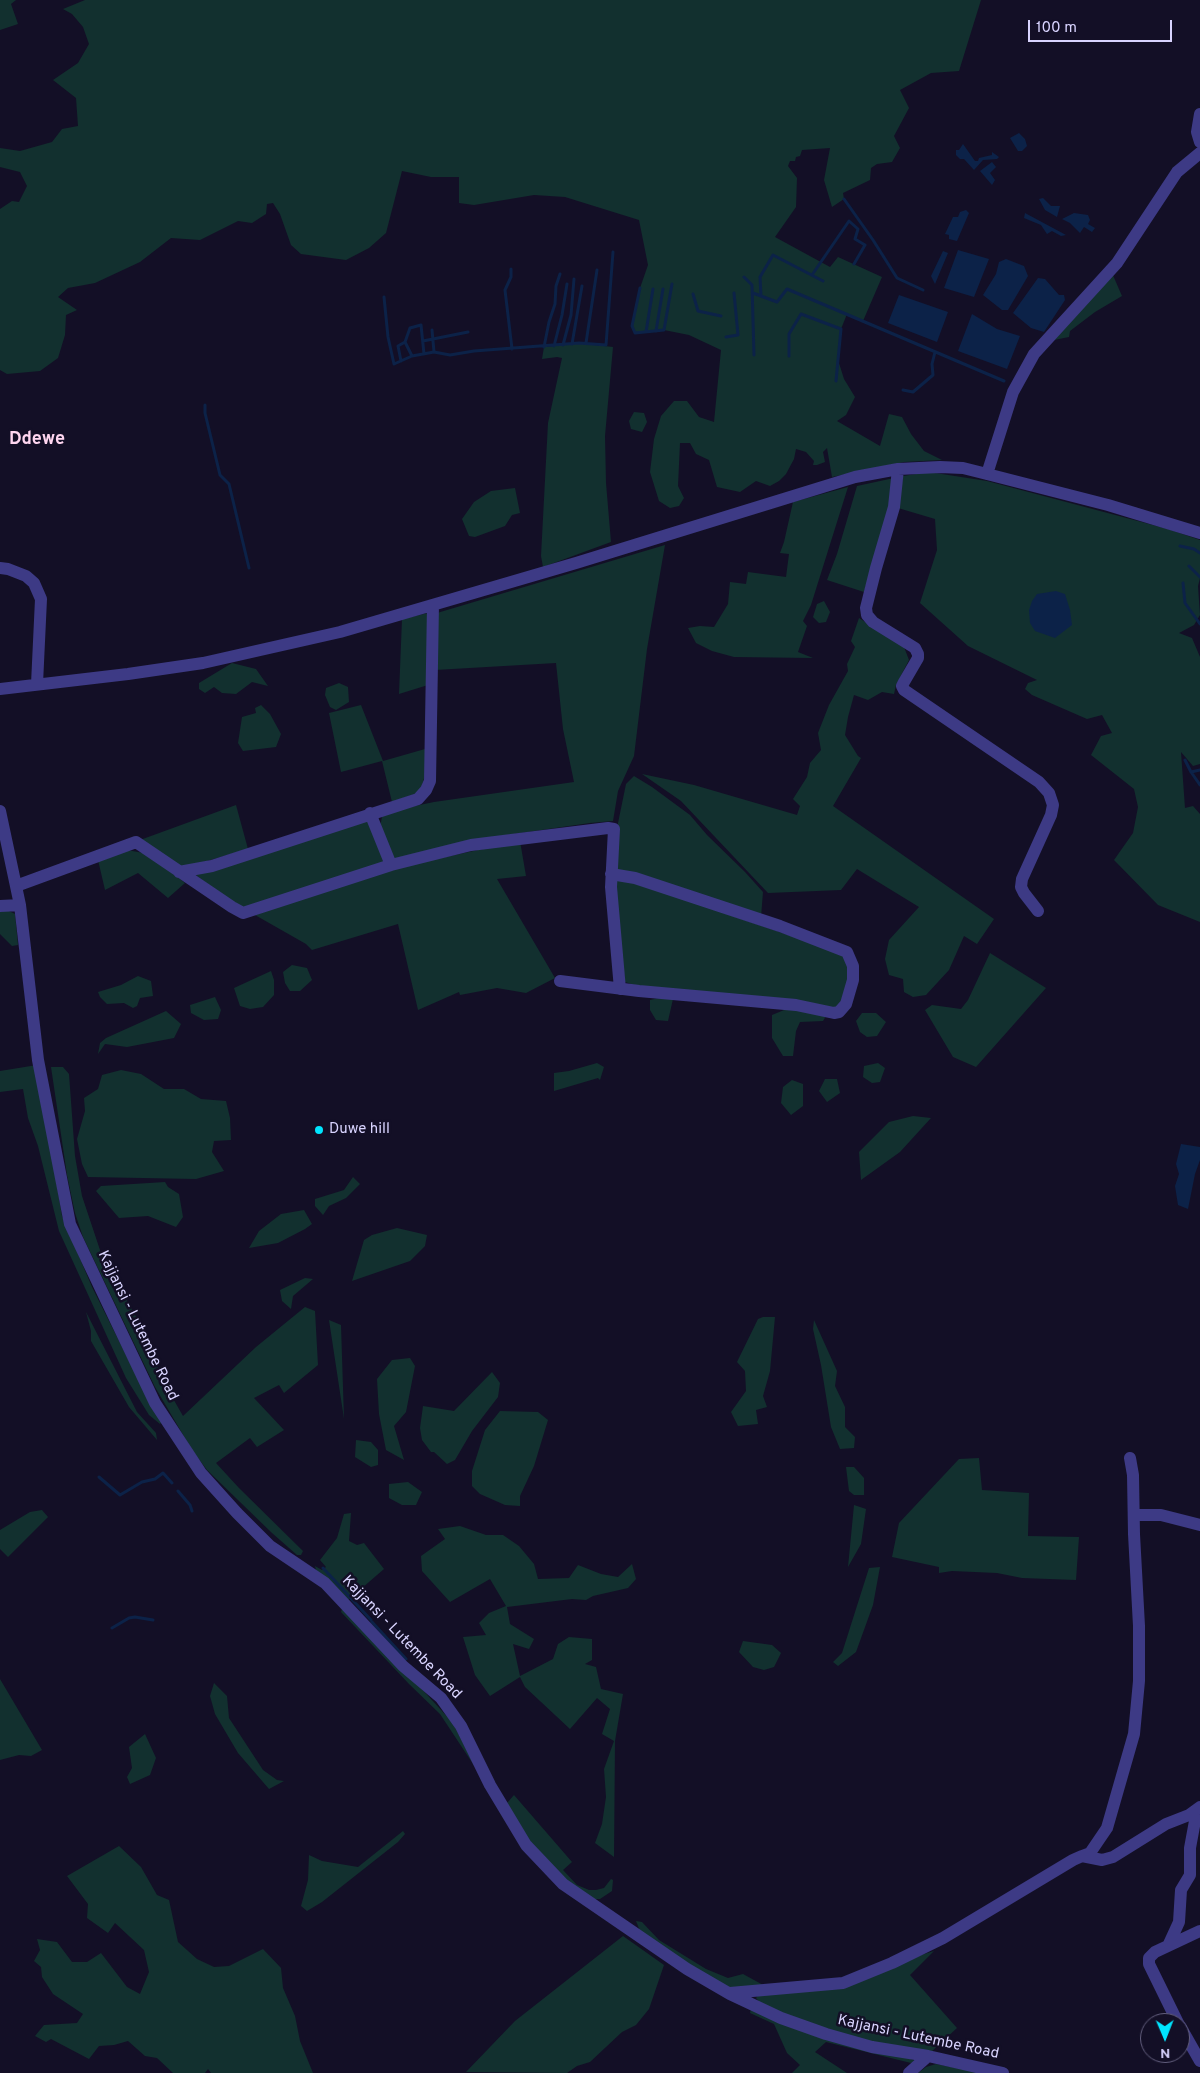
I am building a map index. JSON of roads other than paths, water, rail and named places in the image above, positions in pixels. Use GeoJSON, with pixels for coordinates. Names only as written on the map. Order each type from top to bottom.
{"type":"FeatureCollection","features":[{"type":"Feature","properties":{"kind":"street"},"geometry":{"type":"LineString","coordinates":[[1200,114],[1197,132],[1200,142]]}},
{"type":"Feature","properties":{"kind":"street"},"geometry":{"type":"LineString","coordinates":[[987,474],[1013,392],[1034,354],[1117,263],[1177,172],[1200,153]]}},
{"type":"Feature","properties":{"kind":"street"},"geometry":{"type":"LineString","coordinates":[[0,689],[128,674],[240,656],[340,632],[576,563],[855,477],[898,469],[963,468],[1108,505],[1200,533]]}},
{"type":"Feature","properties":{"kind":"street"},"geometry":{"type":"LineString","coordinates":[[898,469],[894,508],[876,568],[866,608],[867,615],[874,622],[915,648],[918,654],[918,658],[902,686],[904,690],[1039,782],[1049,793],[1053,805],[1051,815],[1022,879],[1021,887],[1024,894],[1038,911]]}},
{"type":"Feature","properties":{"kind":"street"},"geometry":{"type":"LineString","coordinates":[[0,568],[26,576],[34,583],[41,599],[37,684]]}},
{"type":"Feature","properties":{"kind":"street"},"geometry":{"type":"LineString","coordinates":[[179,872],[212,866],[370,813],[418,799],[426,790],[430,781],[433,604]]}},
{"type":"Feature","properties":{"kind":"street","name":"Kajjansi - Lutembe Road"},"geometry":{"type":"LineString","coordinates":[[0,811],[20,905],[38,1060],[70,1224],[155,1403],[201,1473],[270,1546],[325,1583],[402,1666],[441,1698],[460,1726],[490,1785],[526,1845],[563,1884],[687,1969],[730,1994],[781,2018],[826,2034],[872,2047],[928,2056],[1003,2073]]}},
{"type":"Feature","properties":{"kind":"street"},"geometry":{"type":"LineString","coordinates":[[370,813],[391,865]]}},
{"type":"Feature","properties":{"kind":"street"},"geometry":{"type":"LineString","coordinates":[[16,886],[136,842],[244,913],[391,865],[489,842],[608,828],[614,829],[611,874],[614,933],[620,989]]}},
{"type":"Feature","properties":{"kind":"street"},"geometry":{"type":"LineString","coordinates":[[560,981],[620,989],[796,1005],[834,1013],[839,1012],[846,1004],[853,980],[853,966],[848,952],[635,878],[611,874]]}},
{"type":"Feature","properties":{"kind":"street"},"geometry":{"type":"LineString","coordinates":[[0,906],[20,905]]}},
{"type":"Feature","properties":{"kind":"street"},"geometry":{"type":"LineString","coordinates":[[730,1994],[843,1983],[892,1963],[944,1938],[1072,1860],[1090,1853],[1107,1828],[1134,1734],[1139,1681],[1139,1635],[1130,1458]]}},
{"type":"Feature","properties":{"kind":"street"},"geometry":{"type":"LineString","coordinates":[[1134,1515],[1161,1515],[1200,1525]]}},
{"type":"Feature","properties":{"kind":"street"},"geometry":{"type":"LineString","coordinates":[[1082,1856],[1102,1860],[1113,1857],[1166,1824],[1199,1808]]}},
{"type":"Feature","properties":{"kind":"street"},"geometry":{"type":"LineString","coordinates":[[1168,1946],[1179,1922],[1181,1890],[1190,1875],[1190,1848],[1199,1808]]}},
{"type":"Feature","properties":{"kind":"street"},"geometry":{"type":"LineString","coordinates":[[1173,2013],[1149,1964],[1149,1958],[1155,1952],[1200,1931]]}},
{"type":"Feature","properties":{"kind":"street"},"geometry":{"type":"LineString","coordinates":[[1190,2044],[1200,2061]]}},
{"type":"Feature","properties":{"kind":"street"},"geometry":{"type":"LineString","coordinates":[[910,2073],[928,2056]]}},
{"type":"Feature","properties":{"kind":"water"},"geometry":{"type":"Polygon","coordinates":[[[1019,133],[1025,139],[1027,146],[1022,151],[1018,151],[1010,138],[1019,133]]]}},
{"type":"Feature","properties":{"kind":"water"},"geometry":{"type":"Polygon","coordinates":[[[963,144],[975,161],[992,155],[992,152],[999,157],[997,159],[983,160],[974,170],[964,159],[960,159],[956,155],[956,150],[959,150],[963,144]]]}},
{"type":"Feature","properties":{"kind":"water"},"geometry":{"type":"Polygon","coordinates":[[[992,162],[996,167],[990,173],[995,180],[992,185],[980,171],[992,162]]]}},
{"type":"Feature","properties":{"kind":"water"},"geometry":{"type":"Polygon","coordinates":[[[1043,198],[1051,206],[1060,206],[1057,217],[1045,210],[1039,199],[1043,198]]]}},
{"type":"Feature","properties":{"kind":"water"},"geometry":{"type":"Polygon","coordinates":[[[966,210],[969,213],[957,241],[949,239],[949,235],[945,234],[953,217],[958,217],[960,212],[966,210]]]}},
{"type":"Feature","properties":{"kind":"water"},"geometry":{"type":"Polygon","coordinates":[[[1025,213],[1066,235],[1061,236],[1052,231],[1047,234],[1041,225],[1024,218],[1025,213]]]}},
{"type":"Feature","properties":{"kind":"water"},"geometry":{"type":"Polygon","coordinates":[[[1074,213],[1088,215],[1090,220],[1088,224],[1095,228],[1092,232],[1084,227],[1080,233],[1070,223],[1062,219],[1074,213]]]}},
{"type":"Feature","properties":{"kind":"water"},"geometry":{"type":"Polygon","coordinates":[[[958,250],[989,259],[974,297],[944,288],[958,250]]]}},
{"type":"Feature","properties":{"kind":"water"},"geometry":{"type":"Polygon","coordinates":[[[943,251],[948,253],[935,284],[931,276],[943,251]]]}},
{"type":"Feature","properties":{"kind":"water"},"geometry":{"type":"Polygon","coordinates":[[[1006,259],[1024,266],[1028,276],[1008,310],[1002,310],[983,295],[996,274],[999,262],[1006,259]]]}},
{"type":"Feature","properties":{"kind":"water"},"geometry":{"type":"Polygon","coordinates":[[[1038,278],[1045,279],[1059,295],[1064,295],[1065,300],[1044,332],[1031,328],[1013,313],[1038,278]]]}},
{"type":"Feature","properties":{"kind":"water"},"geometry":{"type":"Polygon","coordinates":[[[899,295],[948,312],[937,342],[888,323],[899,295]]]}},
{"type":"Feature","properties":{"kind":"water"},"geometry":{"type":"Polygon","coordinates":[[[972,314],[997,329],[1020,336],[1007,369],[958,351],[972,314]]]}},
{"type":"Feature","properties":{"kind":"water"},"geometry":{"type":"Polygon","coordinates":[[[1056,591],[1065,594],[1072,625],[1055,638],[1035,631],[1030,623],[1029,610],[1037,594],[1056,591]]]}},
{"type":"Feature","properties":{"kind":"water"},"geometry":{"type":"Polygon","coordinates":[[[1181,1144],[1200,1147],[1200,1160],[1195,1174],[1188,1209],[1178,1205],[1175,1186],[1179,1174],[1176,1164],[1181,1144]]]}},
{"type":"Feature","properties":{"kind":"waterway"},"geometry":{"type":"LineString","coordinates":[[844,199],[897,278],[923,290]]}},
{"type":"Feature","properties":{"kind":"waterway"},"geometry":{"type":"LineString","coordinates":[[812,275],[849,221],[858,229],[855,239],[865,245],[854,264]]}},
{"type":"Feature","properties":{"kind":"waterway"},"geometry":{"type":"LineString","coordinates":[[384,297],[388,337],[394,364],[412,356],[434,352],[450,355],[474,351],[579,343],[606,345],[613,252]]}},
{"type":"Feature","properties":{"kind":"waterway"},"geometry":{"type":"LineString","coordinates":[[761,296],[760,277],[773,255],[823,281]]}},
{"type":"Feature","properties":{"kind":"waterway"},"geometry":{"type":"LineString","coordinates":[[511,269],[511,277],[505,290],[512,349]]}},
{"type":"Feature","properties":{"kind":"waterway"},"geometry":{"type":"LineString","coordinates":[[586,343],[597,270]]}},
{"type":"Feature","properties":{"kind":"waterway"},"geometry":{"type":"LineString","coordinates":[[544,347],[555,304],[556,286],[560,274]]}},
{"type":"Feature","properties":{"kind":"waterway"},"geometry":{"type":"LineString","coordinates":[[744,277],[752,285],[754,355]]}},
{"type":"Feature","properties":{"kind":"waterway"},"geometry":{"type":"LineString","coordinates":[[563,345],[571,315],[574,279]]}},
{"type":"Feature","properties":{"kind":"waterway"},"geometry":{"type":"LineString","coordinates":[[554,346],[567,284]]}},
{"type":"Feature","properties":{"kind":"waterway"},"geometry":{"type":"LineString","coordinates":[[640,288],[632,326],[635,333],[664,330],[672,284]]}},
{"type":"Feature","properties":{"kind":"waterway"},"geometry":{"type":"LineString","coordinates":[[572,344],[582,286]]}},
{"type":"Feature","properties":{"kind":"waterway"},"geometry":{"type":"LineString","coordinates":[[646,332],[653,289]]}},
{"type":"Feature","properties":{"kind":"waterway"},"geometry":{"type":"LineString","coordinates":[[656,331],[663,289]]}},
{"type":"Feature","properties":{"kind":"waterway"},"geometry":{"type":"LineString","coordinates":[[753,293],[777,302],[787,289],[1004,381]]}},
{"type":"Feature","properties":{"kind":"waterway"},"geometry":{"type":"LineString","coordinates":[[726,337],[738,335],[734,293]]}},
{"type":"Feature","properties":{"kind":"waterway"},"geometry":{"type":"LineString","coordinates":[[693,294],[698,311],[721,316]]}},
{"type":"Feature","properties":{"kind":"waterway"},"geometry":{"type":"LineString","coordinates":[[789,356],[789,334],[801,314],[841,329],[836,381]]}},
{"type":"Feature","properties":{"kind":"waterway"},"geometry":{"type":"LineString","coordinates":[[412,356],[405,342],[410,328],[421,325],[424,354]]}},
{"type":"Feature","properties":{"kind":"waterway"},"geometry":{"type":"LineString","coordinates":[[432,330],[434,352]]}},
{"type":"Feature","properties":{"kind":"waterway"},"geometry":{"type":"LineString","coordinates":[[423,341],[468,332]]}},
{"type":"Feature","properties":{"kind":"waterway"},"geometry":{"type":"LineString","coordinates":[[401,361],[398,346],[405,342]]}},
{"type":"Feature","properties":{"kind":"waterway"},"geometry":{"type":"LineString","coordinates":[[903,390],[913,392],[933,375],[932,364],[935,352]]}},
{"type":"Feature","properties":{"kind":"waterway"},"geometry":{"type":"LineString","coordinates":[[205,405],[205,413],[220,475],[229,484],[249,568]]}},
{"type":"Feature","properties":{"kind":"waterway"},"geometry":{"type":"LineString","coordinates":[[1180,546],[1194,549],[1200,553]]}},
{"type":"Feature","properties":{"kind":"waterway"},"geometry":{"type":"LineString","coordinates":[[1189,566],[1200,577]]}},
{"type":"Feature","properties":{"kind":"waterway"},"geometry":{"type":"LineString","coordinates":[[1183,583],[1185,603],[1200,624]]}},
{"type":"Feature","properties":{"kind":"waterway"},"geometry":{"type":"LineString","coordinates":[[1185,760],[1200,785]]}},
{"type":"Feature","properties":{"kind":"waterway"},"geometry":{"type":"LineString","coordinates":[[1191,772],[1200,770]]}},
{"type":"Feature","properties":{"kind":"waterway"},"geometry":{"type":"LineString","coordinates":[[99,1477],[120,1495],[142,1482],[155,1479],[163,1473],[172,1483]]}},
{"type":"Feature","properties":{"kind":"waterway"},"geometry":{"type":"LineString","coordinates":[[178,1491],[190,1505],[192,1511]]}},
{"type":"Feature","properties":{"kind":"waterway"},"geometry":{"type":"LineString","coordinates":[[323,1568],[371,1620]]}},
{"type":"Feature","properties":{"kind":"waterway"},"geometry":{"type":"LineString","coordinates":[[112,1628],[129,1618],[153,1620]]}},
{"type":"Feature","properties":{"kind":"waterway"},"geometry":{"type":"LineString","coordinates":[[372,1622],[406,1659]]}},
{"type":"Feature","properties":{"kind":"place","name":"Duwe hill"},"geometry":{"type":"Point","coordinates":[319,1130]}},
{"type":"Feature","properties":{"kind":"district","name":"Ddewe"},"geometry":{"type":"Point","coordinates":[37,440]}}]}
